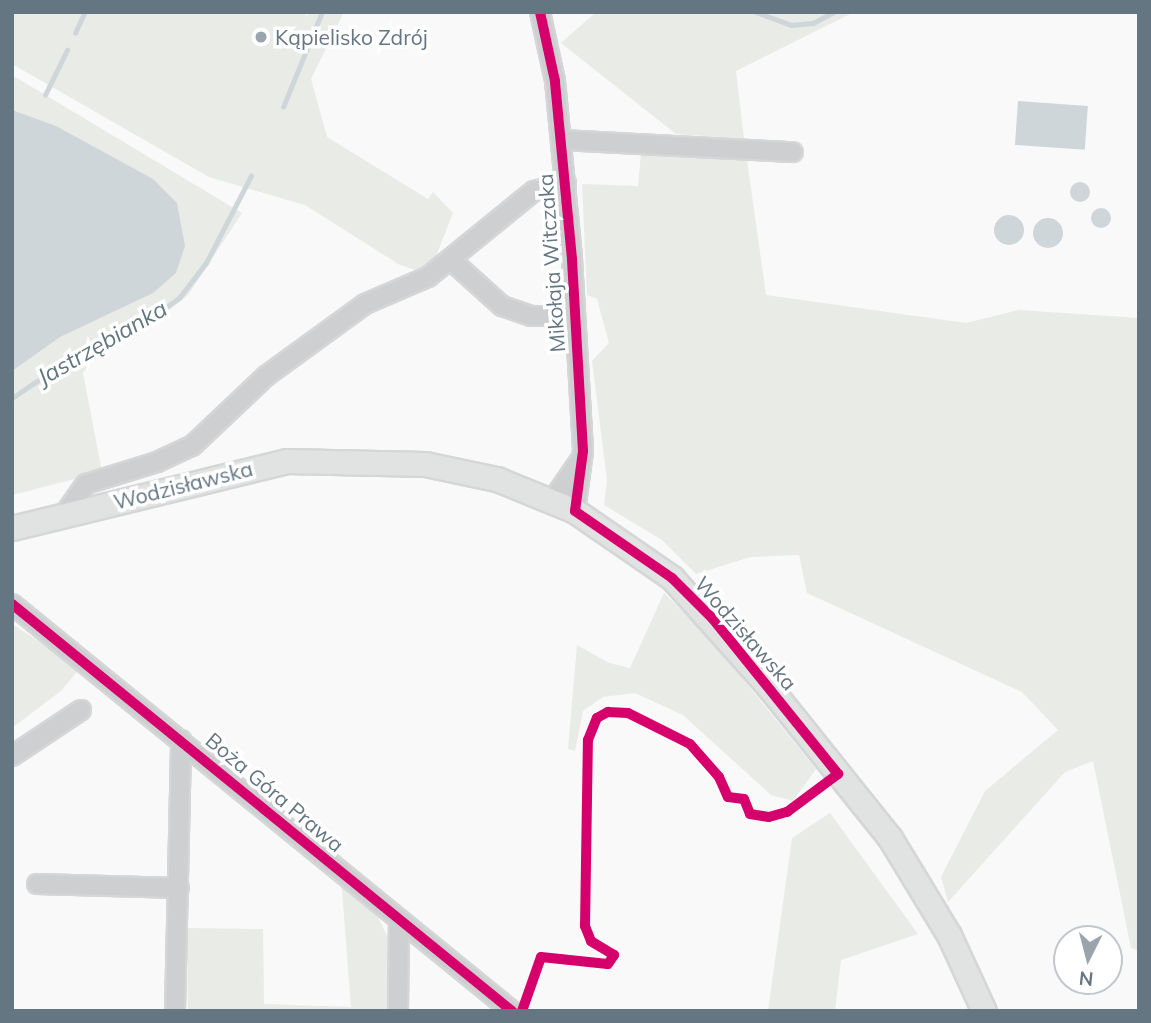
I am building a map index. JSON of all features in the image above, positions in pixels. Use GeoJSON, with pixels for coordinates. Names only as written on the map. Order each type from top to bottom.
{"type":"FeatureCollection","features":[{"type":"Feature","properties":{"kind":"main road","name":"Wodzisławska"},"geometry":{"type":"LineString","coordinates":[[12,528],[286,461],[341,459],[396,460],[466,472],[552,501],[575,512],[672,578],[769,687],[890,838],[944,926],[984,1011]]}},
{"type":"Feature","properties":{"kind":"street","name":"Mikołaja Witczaka"},"geometry":{"type":"LineString","coordinates":[[540,12],[555,81],[566,183],[583,473],[575,512]]}},
{"type":"Feature","properties":{"kind":"street"},"geometry":{"type":"LineString","coordinates":[[561,140],[793,152]]}},
{"type":"Feature","properties":{"kind":"street"},"geometry":{"type":"LineString","coordinates":[[64,515],[86,484],[157,463],[192,446],[266,376],[365,304],[428,277],[452,261],[534,191],[566,183]]}},
{"type":"Feature","properties":{"kind":"street"},"geometry":{"type":"LineString","coordinates":[[452,261],[502,306],[531,316],[575,316]]}},
{"type":"Feature","properties":{"kind":"street"},"geometry":{"type":"LineString","coordinates":[[552,501],[581,459]]}},
{"type":"Feature","properties":{"kind":"street","name":"Boża Góra Prawa"},"geometry":{"type":"LineString","coordinates":[[12,604],[512,1011]]}},
{"type":"Feature","properties":{"kind":"street"},"geometry":{"type":"LineString","coordinates":[[12,756],[81,710]]}},
{"type":"Feature","properties":{"kind":"street"},"geometry":{"type":"LineString","coordinates":[[175,1011],[181,740]]}},
{"type":"Feature","properties":{"kind":"street"},"geometry":{"type":"LineString","coordinates":[[37,884],[179,888]]}},
{"type":"Feature","properties":{"kind":"street"},"geometry":{"type":"LineString","coordinates":[[398,1011],[399,920]]}},
{"type":"Feature","properties":{"kind":"shaded area"},"geometry":{"type":"Polygon","coordinates":[[[12,12],[307,12],[305,17],[311,12],[344,12],[311,79],[327,137],[428,199],[433,192],[453,213],[429,274],[400,265],[305,205],[209,177],[12,64],[12,12]]]}},
{"type":"Feature","properties":{"kind":"shaded area"},"geometry":{"type":"Polygon","coordinates":[[[596,12],[854,12],[736,71],[744,139],[676,134],[561,43],[596,12]]]}},
{"type":"Feature","properties":{"kind":"shaded area"},"geometry":{"type":"Polygon","coordinates":[[[12,75],[242,213],[188,295],[167,312],[104,343],[83,373],[102,472],[12,495],[12,75]]]}},
{"type":"Feature","properties":{"kind":"shaded area"},"geometry":{"type":"Polygon","coordinates":[[[1018,101],[1088,106],[1085,150],[1015,145],[1018,101]]]}},
{"type":"Feature","properties":{"kind":"shaded area"},"geometry":{"type":"Polygon","coordinates":[[[12,110],[56,126],[153,179],[177,203],[185,246],[176,273],[153,293],[60,337],[12,371],[12,110]]]}},
{"type":"Feature","properties":{"kind":"shaded area"},"geometry":{"type":"Polygon","coordinates":[[[641,153],[747,160],[766,295],[966,323],[1019,310],[1139,318],[1139,951],[1131,948],[1093,761],[1065,772],[948,902],[941,877],[985,791],[1058,730],[1022,692],[807,593],[799,555],[750,557],[696,574],[662,540],[604,505],[607,480],[592,361],[609,343],[597,299],[587,295],[582,184],[638,186],[641,153]]]}},
{"type":"Feature","properties":{"kind":"shaded area"},"geometry":{"type":"Polygon","coordinates":[[[1076,182],[1084,182],[1090,192],[1084,202],[1076,202],[1070,196],[1070,188],[1076,182]]]}},
{"type":"Feature","properties":{"kind":"shaded area"},"geometry":{"type":"Polygon","coordinates":[[[1097,208],[1105,208],[1111,218],[1105,228],[1097,228],[1091,222],[1091,214],[1097,208]]]}},
{"type":"Feature","properties":{"kind":"shaded area"},"geometry":{"type":"Polygon","coordinates":[[[1009,215],[1015,216],[1023,224],[1023,236],[1015,244],[1009,245],[1003,244],[995,236],[994,230],[995,224],[1003,216],[1009,215]]]}},
{"type":"Feature","properties":{"kind":"shaded area"},"geometry":{"type":"Polygon","coordinates":[[[1048,218],[1054,219],[1062,227],[1062,239],[1054,247],[1048,248],[1042,247],[1034,239],[1033,233],[1034,227],[1042,219],[1048,218]]]}},
{"type":"Feature","properties":{"kind":"shaded area"},"geometry":{"type":"Polygon","coordinates":[[[664,593],[711,640],[816,769],[793,801],[771,795],[683,715],[635,693],[603,697],[583,711],[575,751],[568,749],[577,645],[609,663],[630,668],[664,593]]]}},
{"type":"Feature","properties":{"kind":"shaded area"},"geometry":{"type":"Polygon","coordinates":[[[12,624],[80,668],[62,690],[12,728],[12,624]]]}},
{"type":"Feature","properties":{"kind":"shaded area"},"geometry":{"type":"Polygon","coordinates":[[[830,813],[918,934],[841,960],[835,1011],[768,1011],[792,838],[830,813]]]}},
{"type":"Feature","properties":{"kind":"shaded area"},"geometry":{"type":"Polygon","coordinates":[[[341,877],[377,915],[388,938],[389,1011],[188,1011],[187,928],[263,929],[264,1004],[351,1007],[341,877]]]}},
{"type":"Feature","properties":{"kind":"waterway"},"geometry":{"type":"LineString","coordinates":[[75,33],[85,12]]}},
{"type":"Feature","properties":{"kind":"waterway","name":"Jastrzębianka"},"geometry":{"type":"LineString","coordinates":[[283,107],[322,12]]}},
{"type":"Feature","properties":{"kind":"waterway","name":"Jastrzębianka"},"geometry":{"type":"LineString","coordinates":[[756,12],[791,25],[813,23],[834,12]]}},
{"type":"Feature","properties":{"kind":"waterway"},"geometry":{"type":"LineString","coordinates":[[45,95],[67,50]]}},
{"type":"Feature","properties":{"kind":"waterway","name":"Jastrzębianka"},"geometry":{"type":"LineString","coordinates":[[12,398],[75,355],[149,319],[179,298],[206,263],[251,176]]}},
{"type":"Feature","properties":{"kind":"cycle path"},"geometry":{"type":"LineString","coordinates":[[522,1011],[541,957],[608,964],[614,955],[591,941],[585,926],[588,740],[597,718],[608,712],[628,713],[690,744],[719,777],[728,797],[744,799],[750,814],[769,817],[787,812],[838,774],[713,619],[672,578],[575,511],[583,451],[572,259],[555,81],[540,12]]}},
{"type":"Feature","properties":{"kind":"cycle path"},"geometry":{"type":"LineString","coordinates":[[12,604],[512,1011]]}},
{"type":"Feature","properties":{"kind":"place","name":"Kąpielisko Zdrój"},"geometry":{"type":"Point","coordinates":[261,37]}}]}
